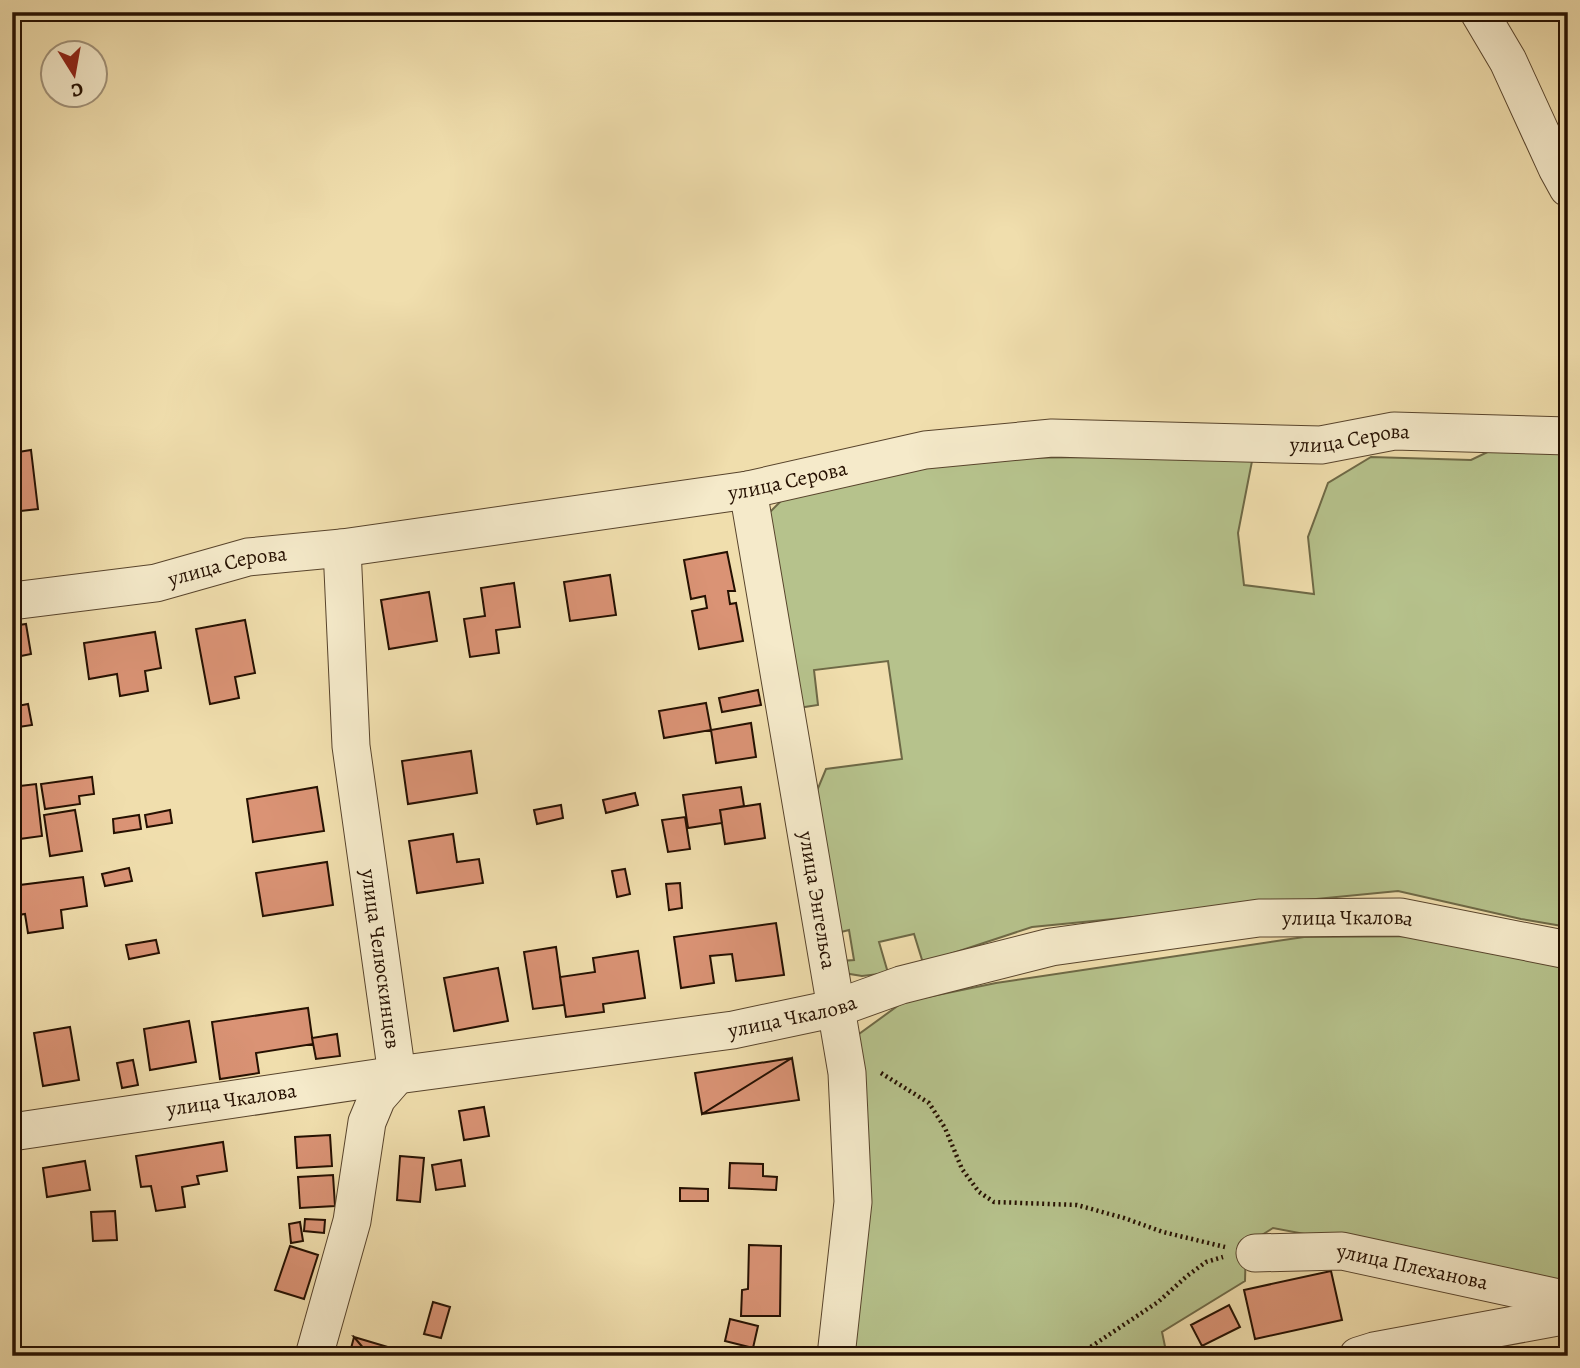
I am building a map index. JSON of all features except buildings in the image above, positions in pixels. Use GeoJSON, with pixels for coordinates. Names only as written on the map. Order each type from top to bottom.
{"type":"FeatureCollection","features":[{"type":"Feature","properties":{"kind":"street"},"geometry":{"type":"LineString","coordinates":[[1479,12],[1508,61],[1568,188]]}},
{"type":"Feature","properties":{"kind":"street","name":"улица Серова"},"geometry":{"type":"LineString","coordinates":[[12,601],[156,583],[248,557],[342,548],[748,490],[925,450],[1052,438],[1321,445],[1394,431],[1568,436]]}},
{"type":"Feature","properties":{"kind":"street","name":"улица Энгельса"},"geometry":{"type":"LineString","coordinates":[[748,490],[847,1073],[853,1202],[836,1356]]}},
{"type":"Feature","properties":{"kind":"street","name":"улица Челюскинцев"},"geometry":{"type":"LineString","coordinates":[[314,1356],[352,1221],[367,1122],[377,1098],[397,1074],[351,746],[342,548]]}},
{"type":"Feature","properties":{"kind":"street","name":"улица Чкалова"},"geometry":{"type":"LineString","coordinates":[[12,1132],[397,1074],[733,1030],[837,1008],[901,985],[1052,947],[1259,918],[1400,917],[1568,950]]}},
{"type":"Feature","properties":{"kind":"street","name":"улица Плеханова"},"geometry":{"type":"LineString","coordinates":[[1255,1254],[1342,1251],[1568,1300]]}},
{"type":"Feature","properties":{"kind":"street"},"geometry":{"type":"LineString","coordinates":[[1358,1356],[1568,1315]]}},
{"type":"Feature","properties":{"kind":"path"},"geometry":{"type":"LineString","coordinates":[[845,1057],[884,1074],[929,1103],[945,1128],[962,1169],[979,1192],[994,1202],[1077,1205],[1163,1232],[1255,1254]]}},
{"type":"Feature","properties":{"kind":"path"},"geometry":{"type":"LineString","coordinates":[[1077,1356],[1158,1302],[1206,1262],[1230,1254],[1255,1254]]}},
{"type":"Feature","properties":{"kind":"green space"},"geometry":{"type":"Polygon","coordinates":[[[1496,448],[1568,450],[1568,927],[1398,891],[1032,927],[923,963],[914,934],[879,942],[888,973],[862,976],[844,973],[841,961],[854,960],[849,930],[833,934],[811,805],[826,769],[902,759],[888,661],[814,670],[818,705],[798,708],[768,514],[792,490],[975,458],[1253,456],[1238,533],[1244,585],[1314,594],[1308,537],[1328,483],[1371,457],[1471,460],[1496,448]]]}},
{"type":"Feature","properties":{"kind":"green space"},"geometry":{"type":"Polygon","coordinates":[[[1442,936],[1568,964],[1568,1287],[1544,1279],[1273,1228],[1246,1245],[1245,1281],[1162,1332],[1167,1356],[840,1356],[860,1225],[859,1034],[903,1002],[996,983],[1304,937],[1442,936]]]}}]}
